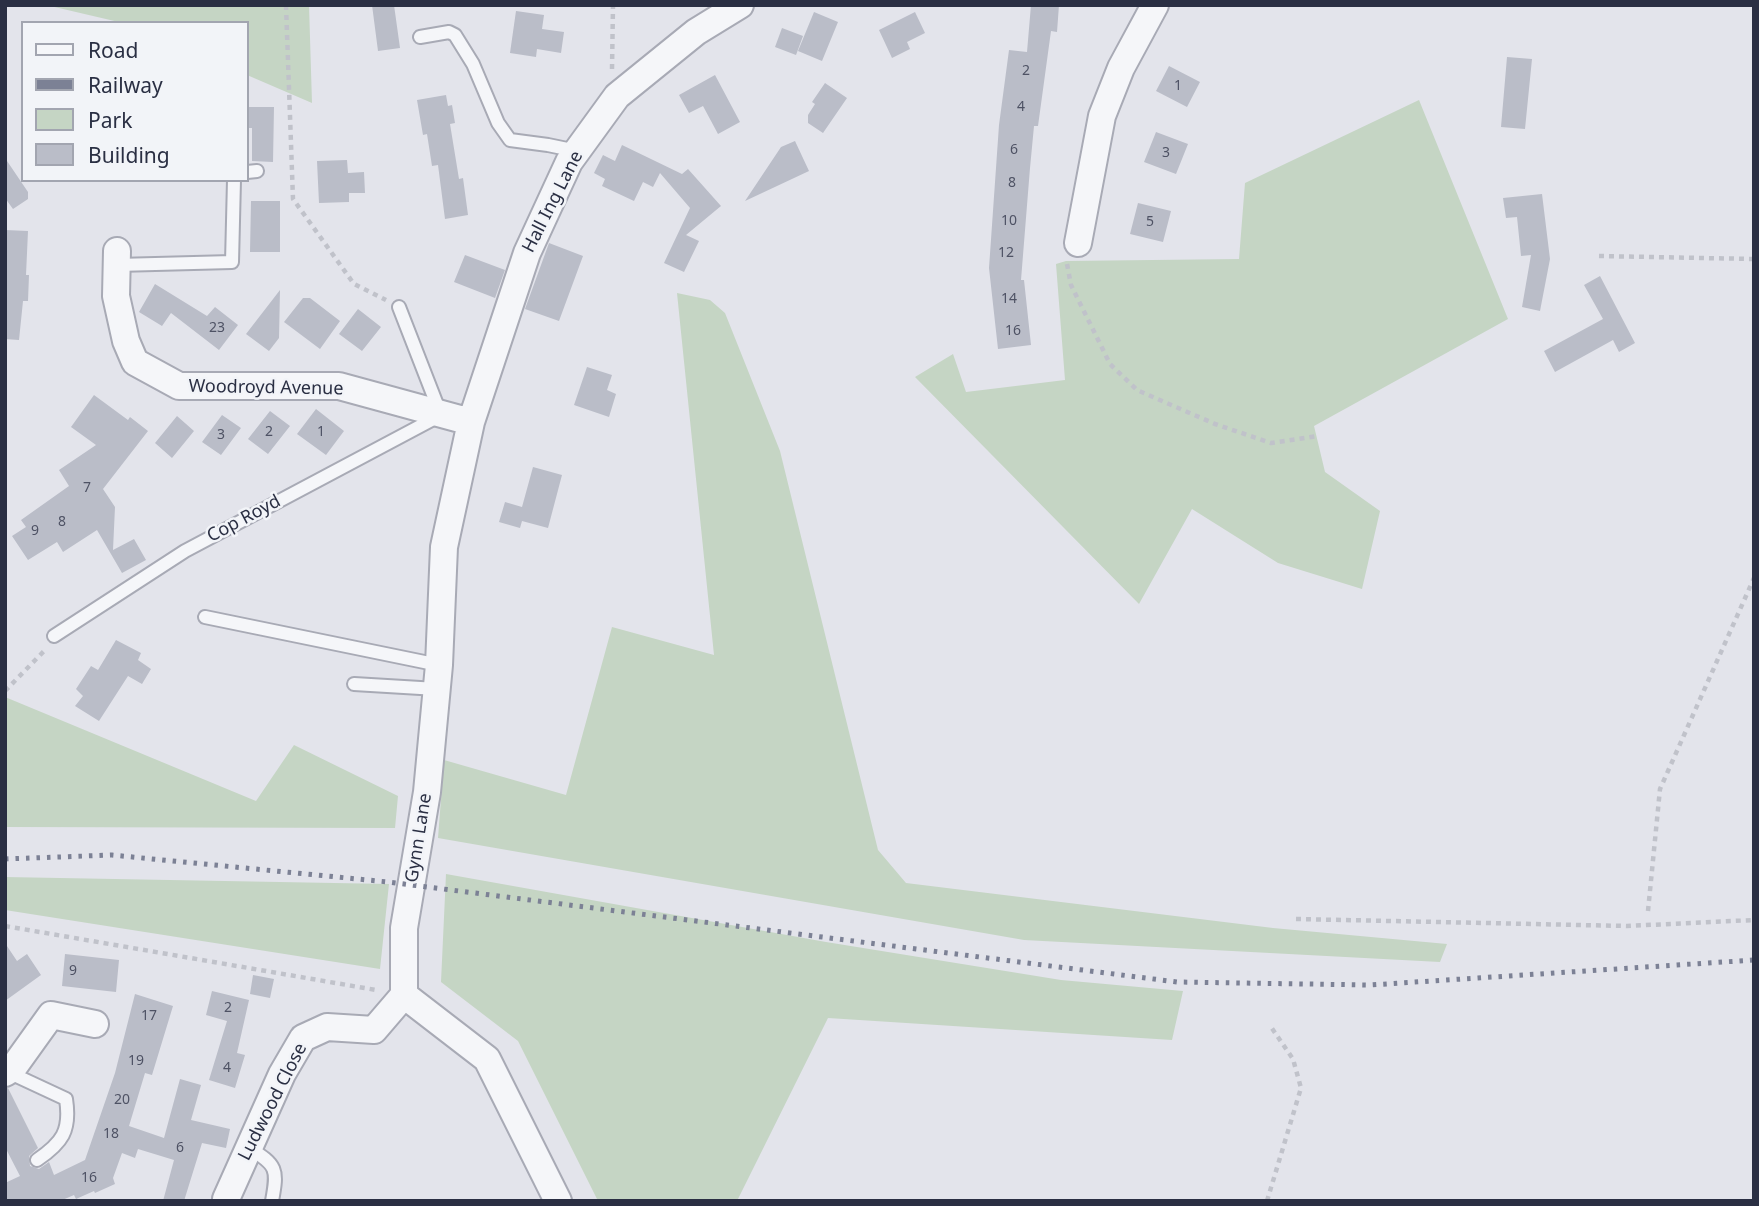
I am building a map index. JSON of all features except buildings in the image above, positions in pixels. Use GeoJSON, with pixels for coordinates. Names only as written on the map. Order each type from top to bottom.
{"type":"FeatureCollection","features":[{"type":"Feature","properties":{"kind":"street","name":"Hall Ing Lane"},"geometry":{"type":"LineString","coordinates":[[471,422],[527,253],[569,162],[617,96],[696,32],[740,5]]}},
{"type":"Feature","properties":{"kind":"street"},"geometry":{"type":"LineString","coordinates":[[1078,243],[1102,117],[1121,68],[1155,5]]}},
{"type":"Feature","properties":{"kind":"street","name":"Woodroyd Avenue"},"geometry":{"type":"LineString","coordinates":[[117,258],[116,296],[126,341],[135,362],[179,386],[339,386],[471,422]]}},
{"type":"Feature","properties":{"kind":"street","name":"Gynn Lane"},"geometry":{"type":"LineString","coordinates":[[404,995],[404,928],[427,792],[438,677],[444,547],[471,422]]}},
{"type":"Feature","properties":{"kind":"street"},"geometry":{"type":"LineString","coordinates":[[404,995],[487,1059],[558,1201]]}},
{"type":"Feature","properties":{"kind":"street","name":"Ludwood Close"},"geometry":{"type":"LineString","coordinates":[[226,1199],[282,1074],[303,1038],[327,1027],[374,1030],[404,995]]}},
{"type":"Feature","properties":{"kind":"street"},"geometry":{"type":"LineString","coordinates":[[7,1072],[13,1068],[51,1015],[95,1024]]}},
{"type":"Feature","properties":{"kind":"lane"},"geometry":{"type":"LineString","coordinates":[[421,37],[449,32],[455,35],[473,64],[498,123],[509,140],[577,152]]}},
{"type":"Feature","properties":{"kind":"lane"},"geometry":{"type":"LineString","coordinates":[[117,258],[232,262],[234,182]]}},
{"type":"Feature","properties":{"kind":"lane"},"geometry":{"type":"LineString","coordinates":[[399,307],[441,415]]}},
{"type":"Feature","properties":{"kind":"lane","name":"Cop Royd"},"geometry":{"type":"LineString","coordinates":[[54,636],[185,551],[441,415]]}},
{"type":"Feature","properties":{"kind":"lane"},"geometry":{"type":"LineString","coordinates":[[205,617],[438,677]]}},
{"type":"Feature","properties":{"kind":"lane"},"geometry":{"type":"LineString","coordinates":[[354,684],[438,677]]}},
{"type":"Feature","properties":{"kind":"lane"},"geometry":{"type":"LineString","coordinates":[[7,1072],[66,1099],[69,1115],[59,1145],[37,1160]]}},
{"type":"Feature","properties":{"kind":"lane"},"geometry":{"type":"LineString","coordinates":[[249,1148],[275,1167],[272,1201]]}},
{"type":"Feature","properties":{"kind":"path"},"geometry":{"type":"LineString","coordinates":[[286,5],[293,199],[354,284],[399,307]]}},
{"type":"Feature","properties":{"kind":"path"},"geometry":{"type":"LineString","coordinates":[[613,5],[612,89],[617,96]]}},
{"type":"Feature","properties":{"kind":"path"},"geometry":{"type":"LineString","coordinates":[[1078,243],[1066,261],[1071,285],[1110,364],[1137,390],[1215,424],[1271,443],[1317,436]]}},
{"type":"Feature","properties":{"kind":"path"},"geometry":{"type":"LineString","coordinates":[[1599,257],[1754,258]]}},
{"type":"Feature","properties":{"kind":"path"},"geometry":{"type":"LineString","coordinates":[[1648,911],[1660,789],[1754,578]]}},
{"type":"Feature","properties":{"kind":"path"},"geometry":{"type":"LineString","coordinates":[[5,691],[44,652],[54,636]]}},
{"type":"Feature","properties":{"kind":"path"},"geometry":{"type":"LineString","coordinates":[[1296,919],[1627,926],[1754,920]]}},
{"type":"Feature","properties":{"kind":"path"},"geometry":{"type":"LineString","coordinates":[[5,926],[404,995]]}},
{"type":"Feature","properties":{"kind":"path"},"geometry":{"type":"LineString","coordinates":[[1267,1201],[1301,1088],[1293,1059],[1271,1027]]}},
{"type":"Feature","properties":{"kind":"green space"},"geometry":{"type":"Polygon","coordinates":[[[46,5],[309,5],[312,103],[248,75],[248,21],[114,21],[46,5]]]}},
{"type":"Feature","properties":{"kind":"green space"},"geometry":{"type":"Polygon","coordinates":[[[1419,100],[1508,319],[1314,426],[1325,472],[1380,511],[1362,589],[1278,563],[1192,509],[1139,604],[915,377],[953,354],[966,392],[1065,380],[1056,264],[1066,261],[1239,259],[1245,183],[1419,100]]]}},
{"type":"Feature","properties":{"kind":"green space"},"geometry":{"type":"Polygon","coordinates":[[[677,293],[710,300],[725,313],[780,451],[878,850],[906,883],[1273,928],[1447,944],[1440,962],[1024,940],[438,838],[444,760],[566,795],[612,627],[714,655],[677,293]]]}},
{"type":"Feature","properties":{"kind":"green space"},"geometry":{"type":"Polygon","coordinates":[[[5,697],[256,801],[294,745],[398,796],[395,828],[5,827],[5,697]]]}},
{"type":"Feature","properties":{"kind":"green space"},"geometry":{"type":"Polygon","coordinates":[[[446,874],[826,942],[1061,980],[1183,991],[1172,1040],[828,1018],[737,1201],[598,1201],[518,1041],[441,982],[446,874]]]}},
{"type":"Feature","properties":{"kind":"green space"},"geometry":{"type":"Polygon","coordinates":[[[5,877],[389,884],[380,969],[5,910],[5,877]]]}},
{"type":"Feature","properties":{"kind":"railway"},"geometry":{"type":"LineString","coordinates":[[5,859],[112,855],[388,882],[1177,982],[1370,985],[1754,960]]}}]}
